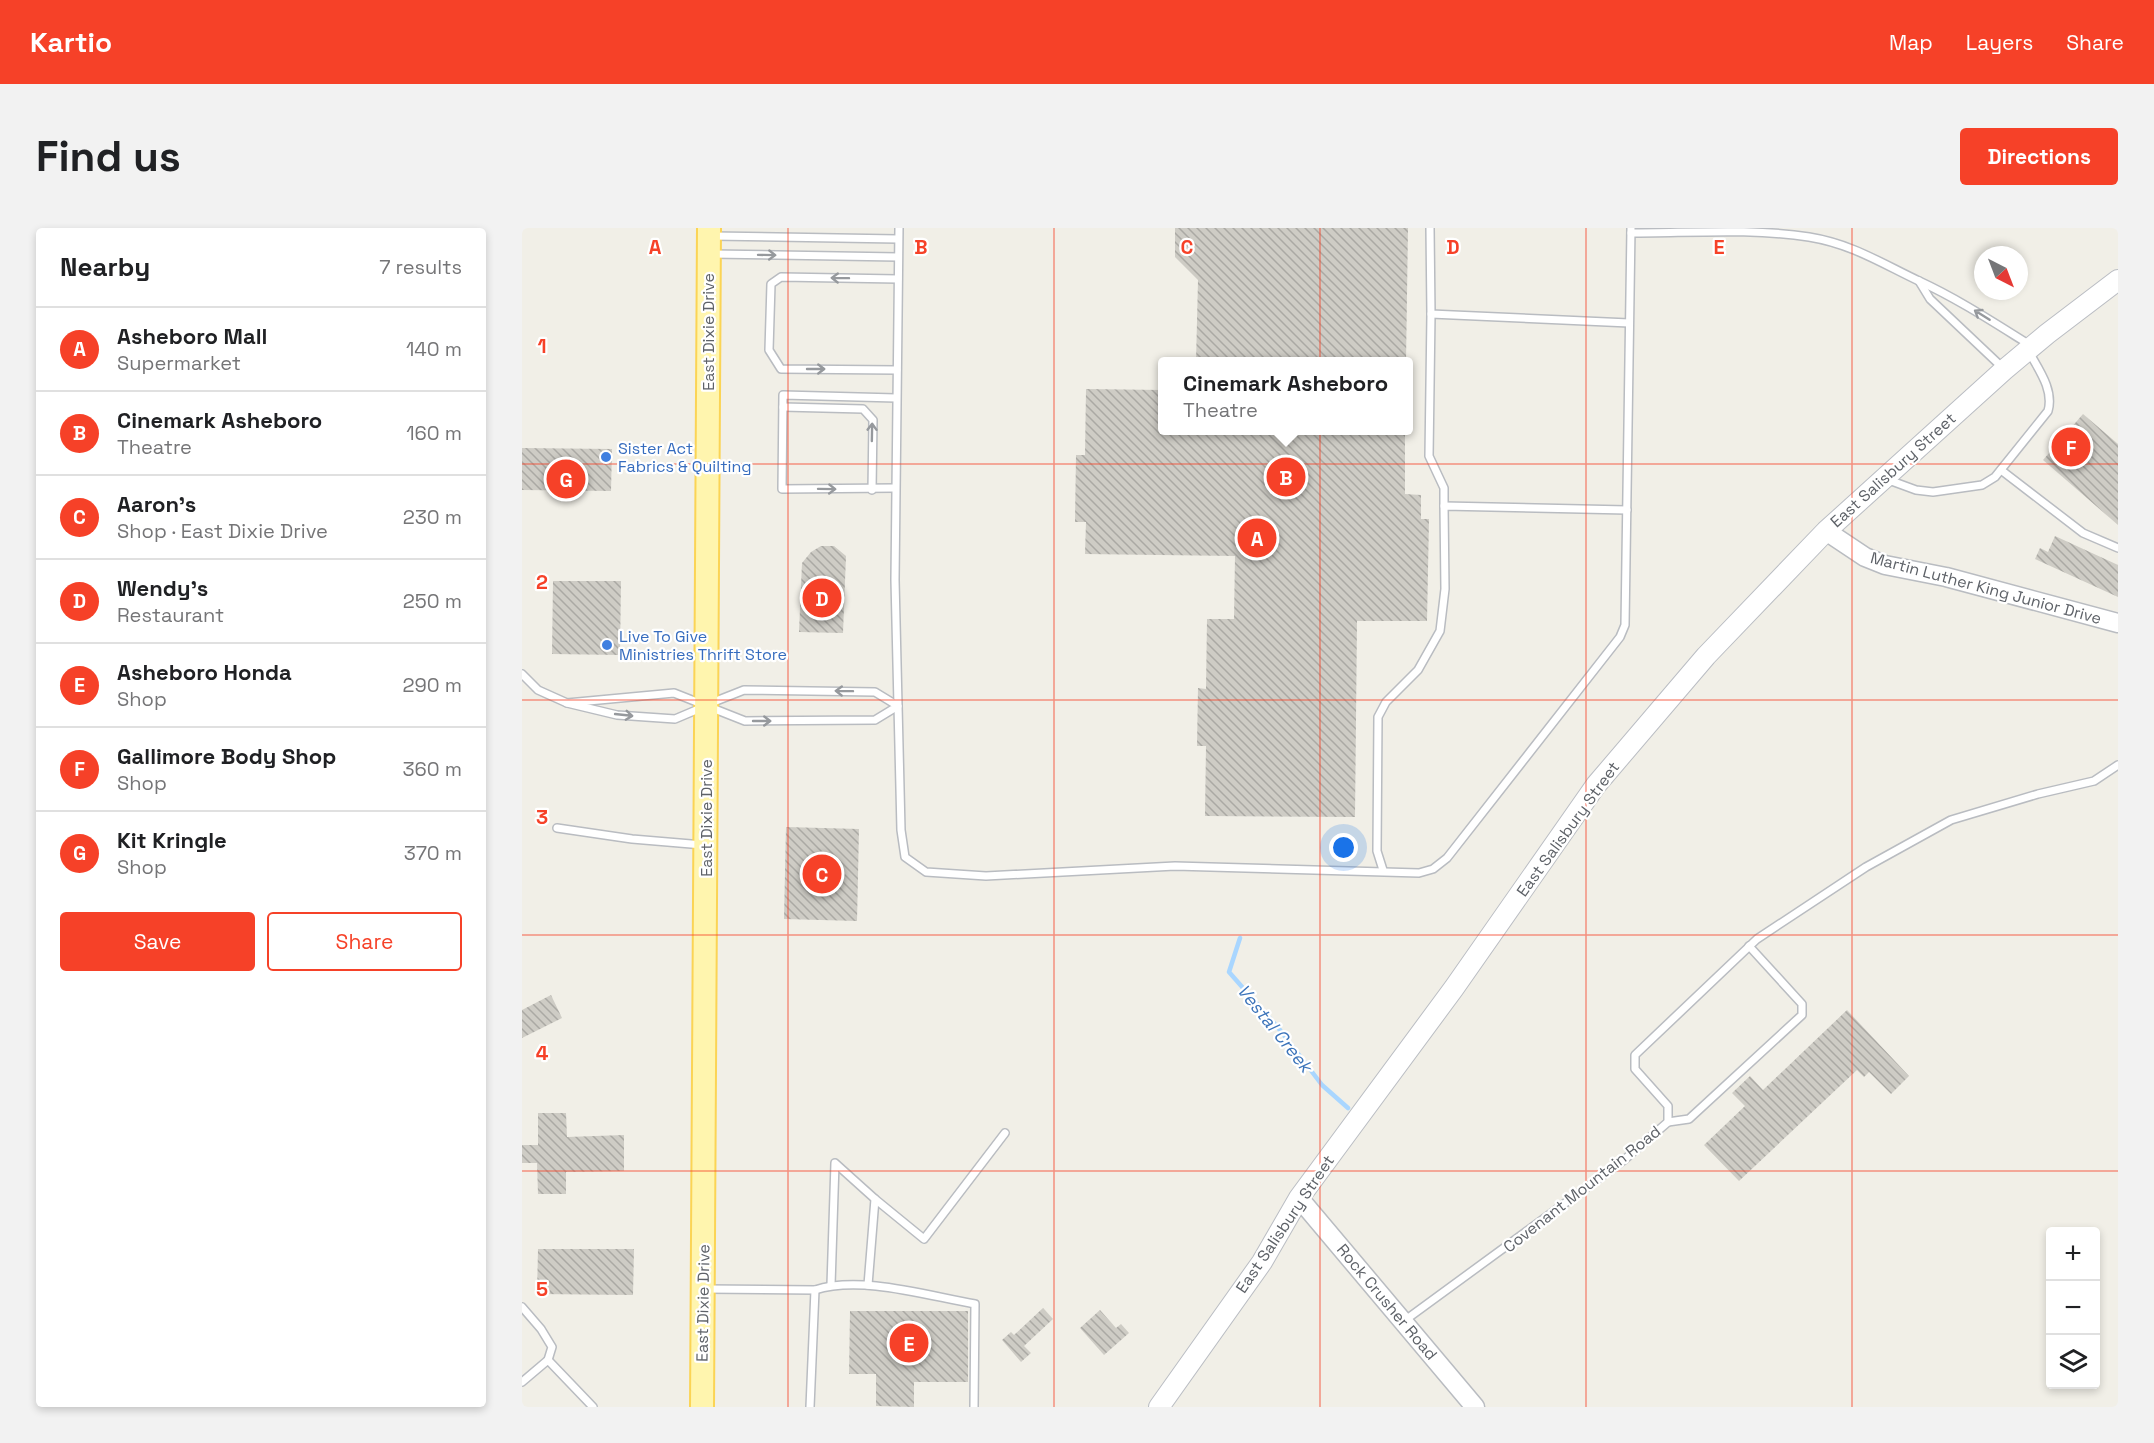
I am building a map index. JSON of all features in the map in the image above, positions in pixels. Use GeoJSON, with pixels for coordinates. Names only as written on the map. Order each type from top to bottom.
{"type":"FeatureCollection","features":[{"type":"Feature","properties":{"kind":"main road","name":"East Dixie Drive"},"geometry":{"type":"LineString","coordinates":[[702,1407],[709,239]]}},
{"type":"Feature","properties":{"kind":"main road","name":"East Salisbury Street"},"geometry":{"type":"LineString","coordinates":[[1159,1407],[1262,1262],[1299,1198],[1454,988],[1596,785],[1706,656],[1826,531],[2004,370],[2118,280]]}},
{"type":"Feature","properties":{"kind":"street","name":"Martin Luther King Junior Drive"},"geometry":{"type":"LineString","coordinates":[[1826,531],[1874,562],[1946,577],[2118,623]]}},
{"type":"Feature","properties":{"kind":"street","name":"Rock Crusher Road"},"geometry":{"type":"LineString","coordinates":[[1299,1198],[1476,1407]]}},
{"type":"Feature","properties":{"kind":"lane"},"geometry":{"type":"LineString","coordinates":[[899,228],[895,488],[898,706],[904,857],[926,872],[986,876],[1175,866],[1383,870],[1419,873],[1433,869],[1447,858],[1620,637],[1626,615],[1631,231],[1754,232],[1808,237],[1862,251],[1919,281],[1936,287],[2030,348],[2043,376],[2050,402],[2048,411],[2001,470],[1982,485],[1933,492],[1916,490],[1882,478]]}},
{"type":"Feature","properties":{"kind":"lane"},"geometry":{"type":"LineString","coordinates":[[1383,870],[1377,851],[1378,717],[1386,702],[1418,670],[1440,631],[1445,589],[1444,488],[1429,456],[1431,228]]}},
{"type":"Feature","properties":{"kind":"lane"},"geometry":{"type":"LineString","coordinates":[[709,239],[898,239]]}},
{"type":"Feature","properties":{"kind":"lane"},"geometry":{"type":"LineString","coordinates":[[709,239],[898,257]]}},
{"type":"Feature","properties":{"kind":"lane"},"geometry":{"type":"LineString","coordinates":[[897,370],[781,369],[769,350],[771,284],[781,277],[898,279]]}},
{"type":"Feature","properties":{"kind":"lane"},"geometry":{"type":"LineString","coordinates":[[1919,281],[1930,299],[2004,370]]}},
{"type":"Feature","properties":{"kind":"lane"},"geometry":{"type":"LineString","coordinates":[[1431,314],[1629,322]]}},
{"type":"Feature","properties":{"kind":"lane"},"geometry":{"type":"LineString","coordinates":[[895,488],[782,489],[783,395],[896,398]]}},
{"type":"Feature","properties":{"kind":"lane"},"geometry":{"type":"LineString","coordinates":[[783,407],[863,410],[873,420],[872,490]]}},
{"type":"Feature","properties":{"kind":"lane"},"geometry":{"type":"LineString","coordinates":[[2001,470],[2083,533],[2118,548]]}},
{"type":"Feature","properties":{"kind":"lane"},"geometry":{"type":"LineString","coordinates":[[1444,506],[1627,510]]}},
{"type":"Feature","properties":{"kind":"lane"},"geometry":{"type":"LineString","coordinates":[[522,674],[538,690],[567,703],[617,716],[675,719],[744,690],[875,692],[898,706]]}},
{"type":"Feature","properties":{"kind":"lane"},"geometry":{"type":"LineString","coordinates":[[567,703],[674,693],[745,721],[875,720],[898,706]]}},
{"type":"Feature","properties":{"kind":"lane","name":"Covenant Mountain Road"},"geometry":{"type":"LineString","coordinates":[[1404,1321],[1624,1160],[1668,1122],[1668,1106],[1635,1069],[1635,1055],[1749,946],[1866,867],[1951,820],[2038,794],[2094,781],[2118,765]]}},
{"type":"Feature","properties":{"kind":"lane"},"geometry":{"type":"LineString","coordinates":[[557,828],[632,839],[705,845]]}},
{"type":"Feature","properties":{"kind":"lane"},"geometry":{"type":"LineString","coordinates":[[1668,1122],[1689,1119],[1802,1016],[1802,1004],[1749,946]]}},
{"type":"Feature","properties":{"kind":"lane"},"geometry":{"type":"LineString","coordinates":[[831,1285],[835,1163],[874,1199],[924,1239],[1005,1133]]}},
{"type":"Feature","properties":{"kind":"lane"},"geometry":{"type":"LineString","coordinates":[[868,1285],[874,1199]]}},
{"type":"Feature","properties":{"kind":"lane"},"geometry":{"type":"LineString","coordinates":[[704,1289],[815,1290],[831,1285],[868,1285],[975,1304],[974,1407]]}},
{"type":"Feature","properties":{"kind":"lane"},"geometry":{"type":"LineString","coordinates":[[810,1407],[815,1290]]}},
{"type":"Feature","properties":{"kind":"lane"},"geometry":{"type":"LineString","coordinates":[[522,1307],[542,1329],[552,1347],[548,1360],[522,1382]]}},
{"type":"Feature","properties":{"kind":"lane"},"geometry":{"type":"LineString","coordinates":[[548,1360],[593,1407]]}},
{"type":"Feature","properties":{"kind":"building"},"geometry":{"type":"Polygon","coordinates":[[[1175,228],[1408,228],[1406,357],[1196,357],[1198,280],[1175,257],[1175,228]]]}},
{"type":"Feature","properties":{"kind":"building"},"geometry":{"type":"Polygon","coordinates":[[[1086,389],[1158,390],[1158,435],[1405,435],[1405,494],[1421,495],[1421,519],[1429,519],[1427,621],[1357,621],[1355,817],[1205,816],[1206,746],[1197,746],[1198,688],[1206,689],[1207,619],[1234,619],[1235,556],[1085,554],[1086,522],[1075,522],[1076,455],[1085,455],[1086,389]]]}},
{"type":"Feature","properties":{"kind":"building"},"geometry":{"type":"Polygon","coordinates":[[[2083,414],[2118,444],[2118,525],[2043,460],[2083,414]]]}},
{"type":"Feature","properties":{"kind":"building"},"geometry":{"type":"Polygon","coordinates":[[[522,448],[612,449],[611,491],[522,490],[522,448]]]}},
{"type":"Feature","properties":{"kind":"building"},"geometry":{"type":"Polygon","coordinates":[[[2055,536],[2118,565],[2118,597],[2035,559],[2040,548],[2048,552],[2055,536]]]}},
{"type":"Feature","properties":{"kind":"building"},"geometry":{"type":"Polygon","coordinates":[[[821,546],[834,546],[846,556],[843,633],[799,632],[802,563],[811,552],[821,546]]]}},
{"type":"Feature","properties":{"kind":"building"},"geometry":{"type":"Polygon","coordinates":[[[553,581],[621,581],[620,655],[552,654],[553,581]]]}},
{"type":"Feature","properties":{"kind":"building"},"geometry":{"type":"Polygon","coordinates":[[[786,827],[859,829],[857,921],[784,919],[786,827]]]}},
{"type":"Feature","properties":{"kind":"building"},"geometry":{"type":"Polygon","coordinates":[[[551,995],[562,1018],[522,1038],[522,1010],[551,995]]]}},
{"type":"Feature","properties":{"kind":"building"},"geometry":{"type":"Polygon","coordinates":[[[1847,1010],[1909,1076],[1891,1094],[1869,1072],[1864,1077],[1857,1070],[1739,1181],[1704,1145],[1745,1106],[1732,1093],[1750,1076],[1763,1090],[1847,1010]]]}},
{"type":"Feature","properties":{"kind":"building"},"geometry":{"type":"Polygon","coordinates":[[[538,1113],[566,1113],[567,1137],[624,1135],[624,1171],[566,1172],[566,1194],[538,1194],[537,1163],[522,1163],[522,1145],[538,1145],[538,1113]]]}},
{"type":"Feature","properties":{"kind":"building"},"geometry":{"type":"Polygon","coordinates":[[[538,1249],[634,1249],[633,1295],[537,1294],[538,1249]]]}},
{"type":"Feature","properties":{"kind":"building"},"geometry":{"type":"Polygon","coordinates":[[[1043,1308],[1053,1319],[1024,1346],[1031,1353],[1021,1362],[1002,1340],[1011,1332],[1014,1335],[1043,1308]]]}},
{"type":"Feature","properties":{"kind":"building"},"geometry":{"type":"Polygon","coordinates":[[[1100,1310],[1116,1328],[1121,1324],[1129,1333],[1104,1355],[1080,1328],[1100,1310]]]}},
{"type":"Feature","properties":{"kind":"building"},"geometry":{"type":"Polygon","coordinates":[[[850,1311],[968,1311],[968,1382],[914,1382],[914,1407],[876,1406],[876,1374],[849,1374],[850,1311]]]}},
{"type":"Feature","properties":{"kind":"waterway","name":"Vestal Creek"},"geometry":{"type":"LineString","coordinates":[[1240,938],[1229,972],[1280,1030],[1322,1085],[1348,1108]]}},
{"type":"Feature","properties":{"kind":"place","name":"Gallimore Body Shop"},"geometry":{"type":"Point","coordinates":[2071,447]}},
{"type":"Feature","properties":{"kind":"place","name":"Sister Act Fabrics & Quilting"},"geometry":{"type":"Point","coordinates":[606,457]}},
{"type":"Feature","properties":{"kind":"place","name":"Cinemark Asheboro"},"geometry":{"type":"Point","coordinates":[1286,477]}},
{"type":"Feature","properties":{"kind":"place","name":"Kit Kringle"},"geometry":{"type":"Point","coordinates":[566,479]}},
{"type":"Feature","properties":{"kind":"place","name":"Asheboro Mall"},"geometry":{"type":"Point","coordinates":[1257,538]}},
{"type":"Feature","properties":{"kind":"place","name":"Wendy's"},"geometry":{"type":"Point","coordinates":[822,598]}},
{"type":"Feature","properties":{"kind":"place","name":"Live To Give Ministries Thrift Store"},"geometry":{"type":"Point","coordinates":[607,645]}},
{"type":"Feature","properties":{"kind":"place","name":"Aaron's"},"geometry":{"type":"Point","coordinates":[822,874]}},
{"type":"Feature","properties":{"kind":"place","name":"Asheboro Honda"},"geometry":{"type":"Point","coordinates":[909,1343]}}]}
